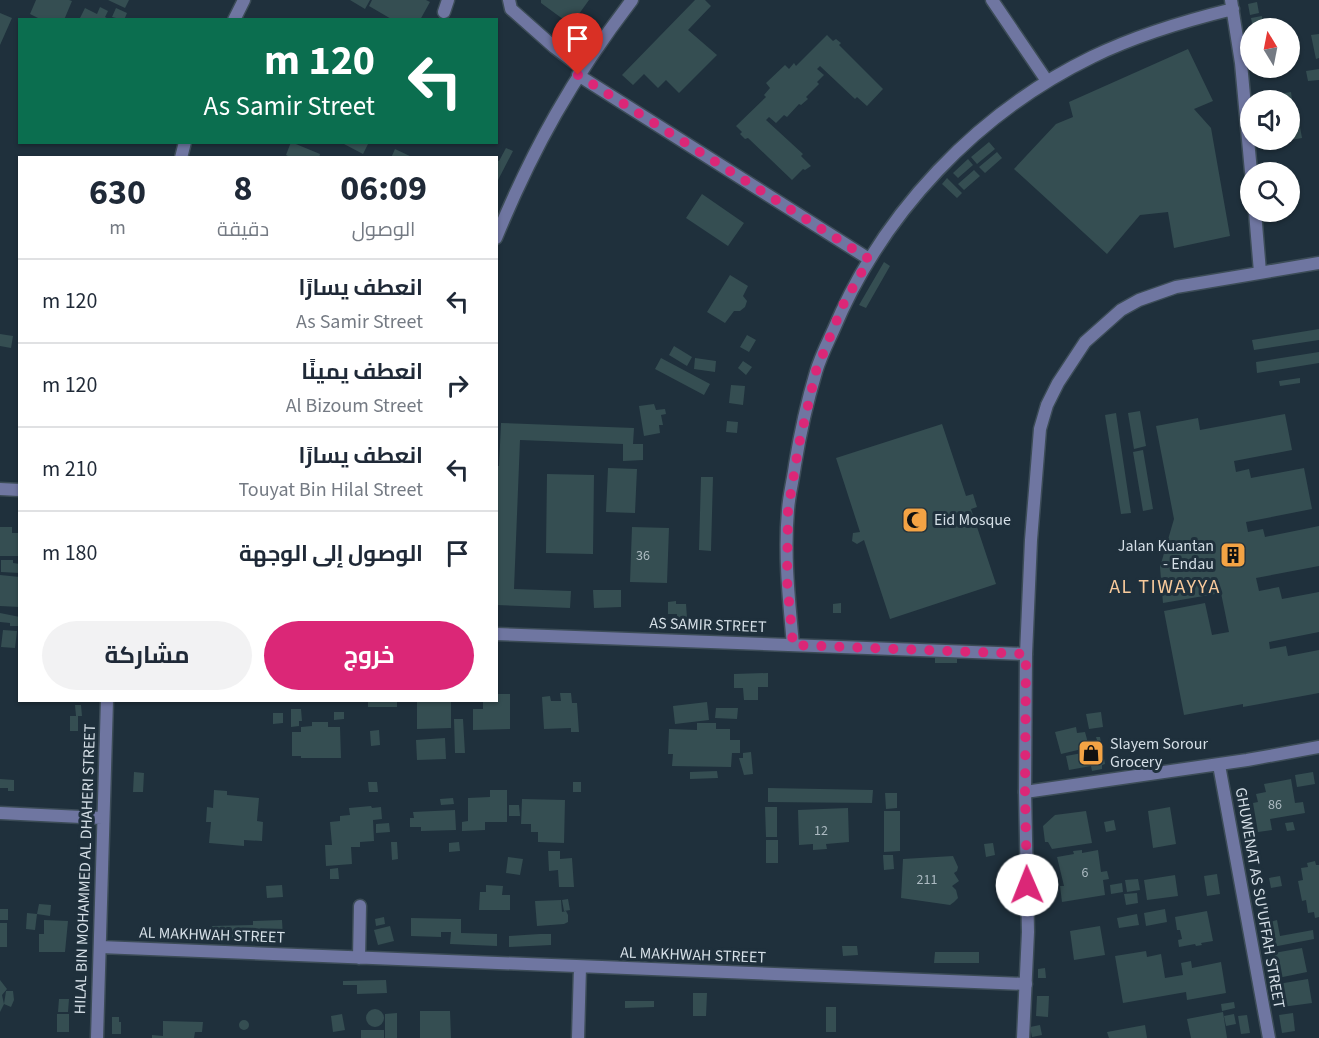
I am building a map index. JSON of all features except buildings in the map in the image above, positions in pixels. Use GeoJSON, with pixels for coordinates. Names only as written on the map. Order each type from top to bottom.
{"type":"FeatureCollection","features":[{"type":"Feature","properties":{"kind":"street"},"geometry":{"type":"LineString","coordinates":[[235,18],[244,0]]}},
{"type":"Feature","properties":{"kind":"street"},"geometry":{"type":"LineString","coordinates":[[509,0],[511,9],[580,71],[869,259]]}},
{"type":"Feature","properties":{"kind":"street"},"geometry":{"type":"LineString","coordinates":[[498,233],[517,187],[546,130],[580,71],[632,0]]}},
{"type":"Feature","properties":{"kind":"street"},"geometry":{"type":"LineString","coordinates":[[992,0],[1047,81]]}},
{"type":"Feature","properties":{"kind":"street"},"geometry":{"type":"LineString","coordinates":[[793,645],[787,580],[788,510],[799,444],[816,371],[843,305],[869,259],[921,188],[962,146],[1007,109],[1047,81],[1091,57],[1137,37],[1232,4],[1241,63],[1250,162]]}},
{"type":"Feature","properties":{"kind":"street"},"geometry":{"type":"LineString","coordinates":[[1256,222],[1260,272]]}},
{"type":"Feature","properties":{"kind":"street"},"geometry":{"type":"LineString","coordinates":[[1023,1038],[1028,932],[1025,792],[1026,654],[1031,540],[1040,429],[1047,405],[1062,376],[1085,342],[1121,310],[1139,300],[1176,287],[1319,262]]}},
{"type":"Feature","properties":{"kind":"street"},"geometry":{"type":"LineString","coordinates":[[0,489],[18,490]]}},
{"type":"Feature","properties":{"kind":"street","name":"AS SAMIR STREET"},"geometry":{"type":"LineString","coordinates":[[498,634],[1026,654]]}},
{"type":"Feature","properties":{"kind":"street","name":"HILAL BIN MOHAMMED AL DHAHERI STREET"},"geometry":{"type":"LineString","coordinates":[[97,1038],[107,702]]}},
{"type":"Feature","properties":{"kind":"street"},"geometry":{"type":"LineString","coordinates":[[1025,792],[1219,765],[1319,747]]}},
{"type":"Feature","properties":{"kind":"street","name":"GHUWENAT AS SU'UFFAH STREET"},"geometry":{"type":"LineString","coordinates":[[1219,765],[1269,1038]]}},
{"type":"Feature","properties":{"kind":"street"},"geometry":{"type":"LineString","coordinates":[[0,813],[102,818]]}},
{"type":"Feature","properties":{"kind":"street"},"geometry":{"type":"LineString","coordinates":[[359,958],[360,906]]}},
{"type":"Feature","properties":{"kind":"street","name":"AL MAKHWAH STREET"},"geometry":{"type":"LineString","coordinates":[[100,947],[1026,984]]}},
{"type":"Feature","properties":{"kind":"street"},"geometry":{"type":"LineString","coordinates":[[578,1038],[580,967]]}},
{"type":"Feature","properties":{"kind":"place","name":"Eid Mosque"},"geometry":{"type":"Point","coordinates":[915,520]}},
{"type":"Feature","properties":{"kind":"place","name":"Jalan Kuantan - Endau"},"geometry":{"type":"Point","coordinates":[1233,555]}},
{"type":"Feature","properties":{"kind":"place","name":"Slayem Sorour Grocery"},"geometry":{"type":"Point","coordinates":[1091,753]}},
{"type":"Feature","properties":{"kind":"district","name":"AL TIWAYYA"},"geometry":{"type":"Point","coordinates":[1165,587]}},
{"type":"Feature","properties":{"kind":"route"},"geometry":{"type":"LineString","coordinates":[[578,75],[869,259],[843,305],[816,371],[799,444],[788,510],[787,580],[793,645],[1026,654],[1027,885]]}}]}
